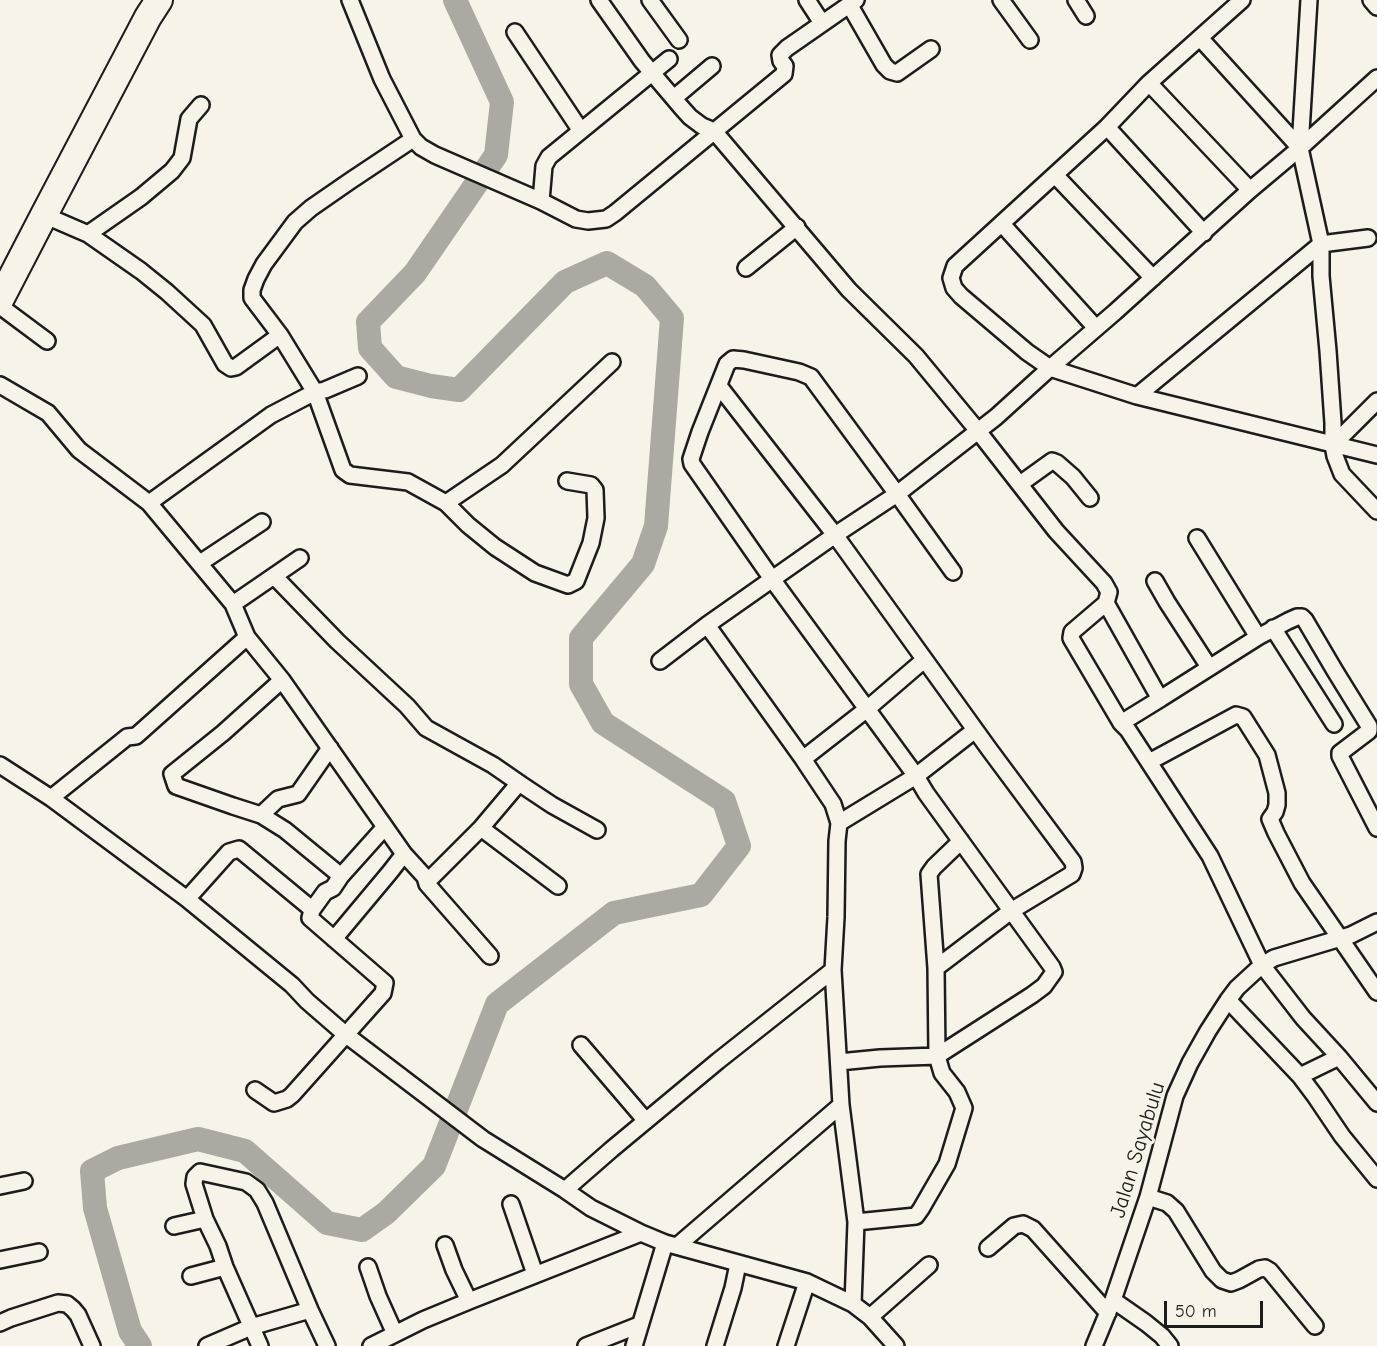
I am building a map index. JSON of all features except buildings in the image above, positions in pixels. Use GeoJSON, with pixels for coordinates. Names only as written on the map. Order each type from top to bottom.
{"type":"FeatureCollection","features":[{"type":"Feature","properties":{"kind":"highway"},"geometry":{"type":"LineString","coordinates":[[0,265],[142,0]]}},
{"type":"Feature","properties":{"kind":"highway"},"geometry":{"type":"LineString","coordinates":[[1,297],[159,0]]}},
{"type":"Feature","properties":{"kind":"street"},"geometry":{"type":"LineString","coordinates":[[350,0],[382,79],[413,139],[421,147],[576,219],[588,222],[606,219],[784,74],[785,66],[780,55],[852,2],[884,65],[890,71],[897,73],[930,49]]}},
{"type":"Feature","properties":{"kind":"street"},"geometry":{"type":"LineString","coordinates":[[599,0],[652,74],[690,117],[714,131],[849,290],[916,356],[1056,531],[1104,583],[1109,592],[1107,603],[1160,699]]}},
{"type":"Feature","properties":{"kind":"street"},"geometry":{"type":"LineString","coordinates":[[650,0],[679,40]]}},
{"type":"Feature","properties":{"kind":"street"},"geometry":{"type":"LineString","coordinates":[[807,0],[822,23]]}},
{"type":"Feature","properties":{"kind":"street"},"geometry":{"type":"LineString","coordinates":[[1001,0],[1030,40]]}},
{"type":"Feature","properties":{"kind":"street"},"geometry":{"type":"LineString","coordinates":[[1076,0],[1086,16]]}},
{"type":"Feature","properties":{"kind":"street"},"geometry":{"type":"LineString","coordinates":[[1242,0],[1149,83],[1107,127],[955,266],[951,278],[954,288],[961,296],[1050,368],[1137,396],[1377,455]]}},
{"type":"Feature","properties":{"kind":"street"},"geometry":{"type":"LineString","coordinates":[[1309,0],[1300,148],[1321,244],[1321,276],[1333,445],[1342,474],[1377,511]]}},
{"type":"Feature","properties":{"kind":"street"},"geometry":{"type":"LineString","coordinates":[[1371,0],[1377,7]]}},
{"type":"Feature","properties":{"kind":"street"},"geometry":{"type":"LineString","coordinates":[[515,32],[581,130]]}},
{"type":"Feature","properties":{"kind":"street"},"geometry":{"type":"LineString","coordinates":[[1200,38],[1300,148]]}},
{"type":"Feature","properties":{"kind":"street"},"geometry":{"type":"LineString","coordinates":[[536,199],[544,166],[549,157],[669,59]]}},
{"type":"Feature","properties":{"kind":"street"},"geometry":{"type":"LineString","coordinates":[[674,98],[711,66]]}},
{"type":"Feature","properties":{"kind":"street"},"geometry":{"type":"LineString","coordinates":[[660,661],[707,624],[835,534],[897,494],[996,417],[1377,78]]}},
{"type":"Feature","properties":{"kind":"street"},"geometry":{"type":"LineString","coordinates":[[1149,83],[1250,189]]}},
{"type":"Feature","properties":{"kind":"street"},"geometry":{"type":"LineString","coordinates":[[88,234],[141,197],[172,171],[182,158],[189,119],[201,105]]}},
{"type":"Feature","properties":{"kind":"street"},"geometry":{"type":"LineString","coordinates":[[1107,127],[1204,232]]}},
{"type":"Feature","properties":{"kind":"street"},"geometry":{"type":"LineString","coordinates":[[413,139],[311,208],[295,222],[264,264],[252,290],[252,298],[280,335],[315,392],[343,470],[350,475],[408,482],[446,503],[495,548],[535,573],[568,585],[576,581],[591,543],[596,518],[595,490],[591,485],[567,481]]}},
{"type":"Feature","properties":{"kind":"street"},"geometry":{"type":"LineString","coordinates":[[1055,175],[1153,278]]}},
{"type":"Feature","properties":{"kind":"street"},"geometry":{"type":"LineString","coordinates":[[44,215],[88,234],[167,292],[203,325],[225,364],[231,368],[236,367],[280,335]]}},
{"type":"Feature","properties":{"kind":"street"},"geometry":{"type":"LineString","coordinates":[[1002,225],[1096,328]]}},
{"type":"Feature","properties":{"kind":"street"},"geometry":{"type":"LineString","coordinates":[[746,268],[796,227]]}},
{"type":"Feature","properties":{"kind":"street"},"geometry":{"type":"LineString","coordinates":[[1137,396],[1321,244],[1368,238]]}},
{"type":"Feature","properties":{"kind":"street"},"geometry":{"type":"LineString","coordinates":[[1,297],[47,341]]}},
{"type":"Feature","properties":{"kind":"street"},"geometry":{"type":"LineString","coordinates":[[839,1062],[937,1056],[1032,995],[1044,986],[1054,972],[692,465],[691,459],[700,432],[727,364],[733,359],[744,360],[811,377],[953,572]]}},
{"type":"Feature","properties":{"kind":"street"},"geometry":{"type":"LineString","coordinates":[[446,503],[502,465],[612,362]]}},
{"type":"Feature","properties":{"kind":"street"},"geometry":{"type":"LineString","coordinates":[[149,503],[271,415],[315,392],[358,376]]}},
{"type":"Feature","properties":{"kind":"street"},"geometry":{"type":"LineString","coordinates":[[0,385],[48,413],[79,450],[149,503],[233,604],[247,637],[282,680],[384,828],[425,877],[427,884],[490,956]]}},
{"type":"Feature","properties":{"kind":"street"},"geometry":{"type":"LineString","coordinates":[[719,386],[835,534],[924,660],[1073,862],[1072,874],[1011,911],[936,968]]}},
{"type":"Feature","properties":{"kind":"street"},"geometry":{"type":"LineString","coordinates":[[1333,445],[1377,401]]}},
{"type":"Feature","properties":{"kind":"street"},"geometry":{"type":"LineString","coordinates":[[1020,484],[1052,461],[1073,477],[1090,498]]}},
{"type":"Feature","properties":{"kind":"street"},"geometry":{"type":"LineString","coordinates":[[200,563],[262,522]]}},
{"type":"Feature","properties":{"kind":"street"},"geometry":{"type":"LineString","coordinates":[[1197,538],[1258,637]]}},
{"type":"Feature","properties":{"kind":"street"},"geometry":{"type":"LineString","coordinates":[[233,604],[300,558]]}},
{"type":"Feature","properties":{"kind":"street"},"geometry":{"type":"LineString","coordinates":[[274,576],[407,706],[426,728],[493,765],[552,805],[597,830]]}},
{"type":"Feature","properties":{"kind":"street"},"geometry":{"type":"LineString","coordinates":[[1155,581],[1209,667]]}},
{"type":"Feature","properties":{"kind":"street"},"geometry":{"type":"LineString","coordinates":[[1107,603],[1072,632],[1071,638],[1121,723],[1128,730],[1210,856],[1262,965],[1303,1018],[1377,1103]]}},
{"type":"Feature","properties":{"kind":"street"},"geometry":{"type":"LineString","coordinates":[[1121,723],[1273,628],[1297,617],[1302,618],[1368,726],[1369,731],[1340,753],[1340,756],[1377,828]]}},
{"type":"Feature","properties":{"kind":"street"},"geometry":{"type":"LineString","coordinates":[[707,624],[833,804],[839,823],[833,970],[841,1105],[855,1222],[853,1304]]}},
{"type":"Feature","properties":{"kind":"street"},"geometry":{"type":"LineString","coordinates":[[1273,628],[1334,724]]}},
{"type":"Feature","properties":{"kind":"street"},"geometry":{"type":"LineString","coordinates":[[51,798],[127,737],[136,736],[247,637]]}},
{"type":"Feature","properties":{"kind":"street"},"geometry":{"type":"LineString","coordinates":[[803,759],[867,709],[924,660]]}},
{"type":"Feature","properties":{"kind":"street"},"geometry":{"type":"LineString","coordinates":[[282,680],[223,733],[172,774],[176,786],[261,815],[285,830],[341,876]]}},
{"type":"Feature","properties":{"kind":"street"},"geometry":{"type":"LineString","coordinates":[[1149,762],[1236,715],[1243,717],[1267,755],[1277,805],[1270,819],[1271,823],[1302,883],[1377,992]]}},
{"type":"Feature","properties":{"kind":"street"},"geometry":{"type":"LineString","coordinates":[[839,823],[916,776],[975,730]]}},
{"type":"Feature","properties":{"kind":"street"},"geometry":{"type":"LineString","coordinates":[[261,815],[279,800],[298,794],[330,748]]}},
{"type":"Feature","properties":{"kind":"street"},"geometry":{"type":"LineString","coordinates":[[0,765],[51,798],[187,899],[292,985],[345,1034],[483,1139],[591,1208],[641,1233],[738,1264],[807,1282],[853,1304],[870,1317],[896,1346]]}},
{"type":"Feature","properties":{"kind":"street"},"geometry":{"type":"LineString","coordinates":[[425,877],[433,877],[481,828],[519,783]]}},
{"type":"Feature","properties":{"kind":"street"},"geometry":{"type":"LineString","coordinates":[[255,1090],[274,1103],[287,1100],[383,993],[385,983],[310,918],[312,910],[325,892],[333,888],[384,828]]}},
{"type":"Feature","properties":{"kind":"street"},"geometry":{"type":"LineString","coordinates":[[481,828],[558,886]]}},
{"type":"Feature","properties":{"kind":"street"},"geometry":{"type":"LineString","coordinates":[[855,1222],[916,1216],[947,1164],[964,1108],[957,1092],[942,1073],[937,1056],[936,968],[929,874],[961,841]]}},
{"type":"Feature","properties":{"kind":"street"},"geometry":{"type":"LineString","coordinates":[[187,899],[229,852],[239,849],[312,910]]}},
{"type":"Feature","properties":{"kind":"street"},"geometry":{"type":"LineString","coordinates":[[334,939],[404,854]]}},
{"type":"Feature","properties":{"kind":"street","name":"Jalan Sayabulu"},"geometry":{"type":"LineString","coordinates":[[1094,1346],[1111,1307],[1148,1197],[1175,1096],[1190,1063],[1228,1000],[1237,988],[1262,965],[1274,958],[1351,935],[1377,922]]}},
{"type":"Feature","properties":{"kind":"street"},"geometry":{"type":"LineString","coordinates":[[565,1190],[718,1061],[833,970]]}},
{"type":"Feature","properties":{"kind":"street"},"geometry":{"type":"LineString","coordinates":[[1228,1000],[1300,1076],[1342,1136],[1377,1179]]}},
{"type":"Feature","properties":{"kind":"street"},"geometry":{"type":"LineString","coordinates":[[581,1045],[646,1121]]}},
{"type":"Feature","properties":{"kind":"street"},"geometry":{"type":"LineString","coordinates":[[1300,1076],[1339,1057]]}},
{"type":"Feature","properties":{"kind":"street"},"geometry":{"type":"LineString","coordinates":[[634,1346],[639,1325],[671,1244],[841,1105]]}},
{"type":"Feature","properties":{"kind":"street"},"geometry":{"type":"LineString","coordinates":[[260,1346],[205,1219],[194,1184],[195,1177],[200,1172],[246,1182],[257,1190],[265,1203],[327,1346]]}},
{"type":"Feature","properties":{"kind":"street"},"geometry":{"type":"LineString","coordinates":[[0,1186],[24,1181]]}},
{"type":"Feature","properties":{"kind":"street"},"geometry":{"type":"LineString","coordinates":[[1148,1197],[1167,1203],[1176,1211],[1213,1271],[1222,1280],[1231,1283],[1265,1268],[1270,1271],[1315,1326]]}},
{"type":"Feature","properties":{"kind":"street"},"geometry":{"type":"LineString","coordinates":[[511,1204],[535,1274]]}},
{"type":"Feature","properties":{"kind":"street"},"geometry":{"type":"LineString","coordinates":[[174,1226],[205,1219]]}},
{"type":"Feature","properties":{"kind":"street"},"geometry":{"type":"LineString","coordinates":[[988,1248],[1014,1226],[1023,1224],[1032,1229],[1111,1307],[1154,1329],[1170,1346]]}},
{"type":"Feature","properties":{"kind":"street"},"geometry":{"type":"LineString","coordinates":[[371,1346],[469,1301],[641,1233]]}},
{"type":"Feature","properties":{"kind":"street"},"geometry":{"type":"LineString","coordinates":[[445,1245],[453,1270],[469,1301]]}},
{"type":"Feature","properties":{"kind":"street"},"geometry":{"type":"LineString","coordinates":[[0,1260],[39,1252]]}},
{"type":"Feature","properties":{"kind":"street"},"geometry":{"type":"LineString","coordinates":[[715,1346],[738,1264]]}},
{"type":"Feature","properties":{"kind":"street"},"geometry":{"type":"LineString","coordinates":[[870,1317],[929,1265]]}},
{"type":"Feature","properties":{"kind":"street"},"geometry":{"type":"LineString","coordinates":[[191,1276],[225,1267]]}},
{"type":"Feature","properties":{"kind":"street"},"geometry":{"type":"LineString","coordinates":[[368,1267],[395,1334]]}},
{"type":"Feature","properties":{"kind":"street"},"geometry":{"type":"LineString","coordinates":[[786,1346],[807,1282]]}},
{"type":"Feature","properties":{"kind":"street"},"geometry":{"type":"LineString","coordinates":[[0,1323],[57,1303],[67,1304],[78,1315],[93,1346]]}},
{"type":"Feature","properties":{"kind":"street"},"geometry":{"type":"LineString","coordinates":[[207,1346],[251,1327],[310,1310]]}},
{"type":"Feature","properties":{"kind":"street"},"geometry":{"type":"LineString","coordinates":[[586,1346],[639,1325]]}},
{"type":"Feature","properties":{"kind":"waterway"},"geometry":{"type":"LineString","coordinates":[[140,1346],[130,1331],[95,1208],[92,1171],[118,1158],[198,1139],[245,1151],[327,1223],[362,1230],[386,1213],[434,1166],[497,1004],[614,913],[701,895],[739,846],[724,801],[603,723],[581,684],[581,638],[643,564],[656,526],[672,318],[645,286],[607,263],[565,282],[459,390],[396,377],[370,348],[368,322],[415,273],[496,155],[502,102],[455,0]]}}]}
